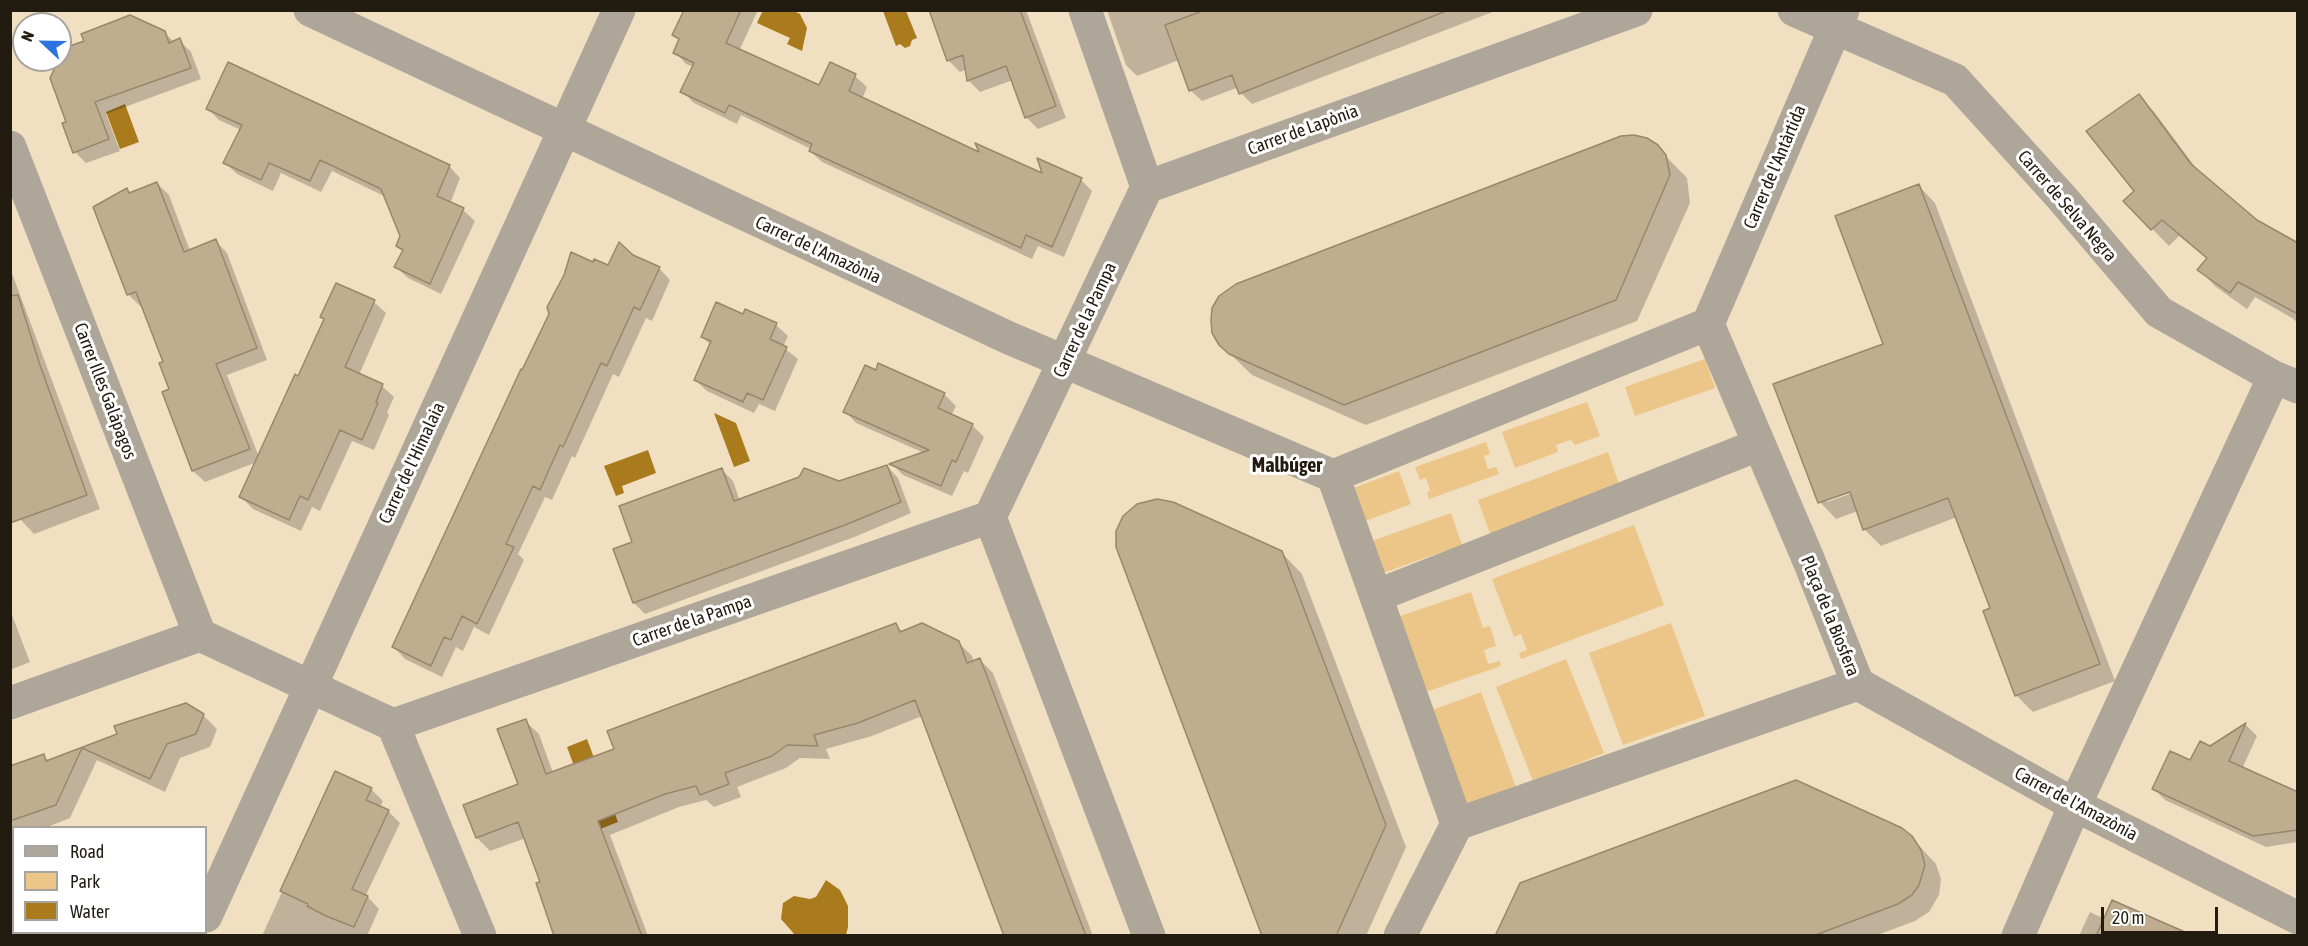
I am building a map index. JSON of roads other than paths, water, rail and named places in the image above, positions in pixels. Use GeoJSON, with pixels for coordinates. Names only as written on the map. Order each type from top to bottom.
{"type":"FeatureCollection","features":[{"type":"Feature","properties":{"kind":"street","name":"Carrer de l'Amazònia"},"geometry":{"type":"LineString","coordinates":[[310,10],[564,131],[1064,363],[1333,476]]}},
{"type":"Feature","properties":{"kind":"street","name":"Carrer de l'Himalaia"},"geometry":{"type":"LineString","coordinates":[[207,914],[619,10]]}},
{"type":"Feature","properties":{"kind":"street"},"geometry":{"type":"LineString","coordinates":[[1085,10],[1147,187]]}},
{"type":"Feature","properties":{"kind":"street","name":"Carrer de Lapònia"},"geometry":{"type":"LineString","coordinates":[[1147,187],[1636,10]]}},
{"type":"Feature","properties":{"kind":"street","name":"Carrer de Selva Negra"},"geometry":{"type":"LineString","coordinates":[[1794,10],[1839,19],[1955,80],[2062,198],[2159,312],[2286,382]]}},
{"type":"Feature","properties":{"kind":"street","name":"Carrer de l'Antàrtida"},"geometry":{"type":"LineString","coordinates":[[1708,324],[1839,19]]}},
{"type":"Feature","properties":{"kind":"street","name":"Carrer Illes Galápagos"},"geometry":{"type":"LineString","coordinates":[[10,147],[200,635]]}},
{"type":"Feature","properties":{"kind":"street","name":"Carrer de la Pampa"},"geometry":{"type":"LineString","coordinates":[[393,725],[990,517],[1147,187]]}},
{"type":"Feature","properties":{"kind":"street"},"geometry":{"type":"LineString","coordinates":[[1400,936],[1457,824],[1333,476],[1708,324]]}},
{"type":"Feature","properties":{"kind":"street","name":"Plaça de la Biosfera"},"geometry":{"type":"LineString","coordinates":[[1457,824],[1858,684],[1809,561],[1758,446],[1708,324]]}},
{"type":"Feature","properties":{"kind":"street"},"geometry":{"type":"LineString","coordinates":[[2018,936],[2075,805],[2286,382]]}},
{"type":"Feature","properties":{"kind":"street"},"geometry":{"type":"LineString","coordinates":[[1376,596],[1758,446]]}},
{"type":"Feature","properties":{"kind":"street"},"geometry":{"type":"LineString","coordinates":[[990,517],[1149,936]]}},
{"type":"Feature","properties":{"kind":"street"},"geometry":{"type":"LineString","coordinates":[[10,703],[200,635],[393,725],[480,936]]}},
{"type":"Feature","properties":{"kind":"street","name":"Carrer de l'Amazònia"},"geometry":{"type":"LineString","coordinates":[[1858,684],[2075,805],[2298,918]]}},
{"type":"Feature","properties":{"kind":"water"},"geometry":{"type":"Polygon","coordinates":[[[763,10],[794,11],[800,14],[807,28],[802,51],[787,44],[790,38],[757,23],[763,10]]]}},
{"type":"Feature","properties":{"kind":"water"},"geometry":{"type":"Polygon","coordinates":[[[883,11],[906,11],[917,38],[912,40],[910,46],[905,48],[900,44],[896,46],[883,11]]]}},
{"type":"Feature","properties":{"kind":"water"},"geometry":{"type":"Polygon","coordinates":[[[125,104],[139,142],[120,149],[106,112],[125,104]]]}},
{"type":"Feature","properties":{"kind":"water"},"geometry":{"type":"Polygon","coordinates":[[[714,413],[736,423],[750,461],[734,467],[714,413]]]}},
{"type":"Feature","properties":{"kind":"water"},"geometry":{"type":"Polygon","coordinates":[[[648,450],[656,473],[622,486],[624,493],[616,496],[604,466],[648,450]]]}},
{"type":"Feature","properties":{"kind":"water"},"geometry":{"type":"Polygon","coordinates":[[[587,739],[618,822],[598,830],[567,747],[587,739]]]}},
{"type":"Feature","properties":{"kind":"water"},"geometry":{"type":"Polygon","coordinates":[[[826,880],[840,890],[848,906],[846,935],[795,935],[781,919],[783,903],[794,896],[810,899],[816,897],[826,880]]]}},
{"type":"Feature","properties":{"kind":"district","name":"Malbúger"},"geometry":{"type":"Point","coordinates":[1287,466]}}]}
